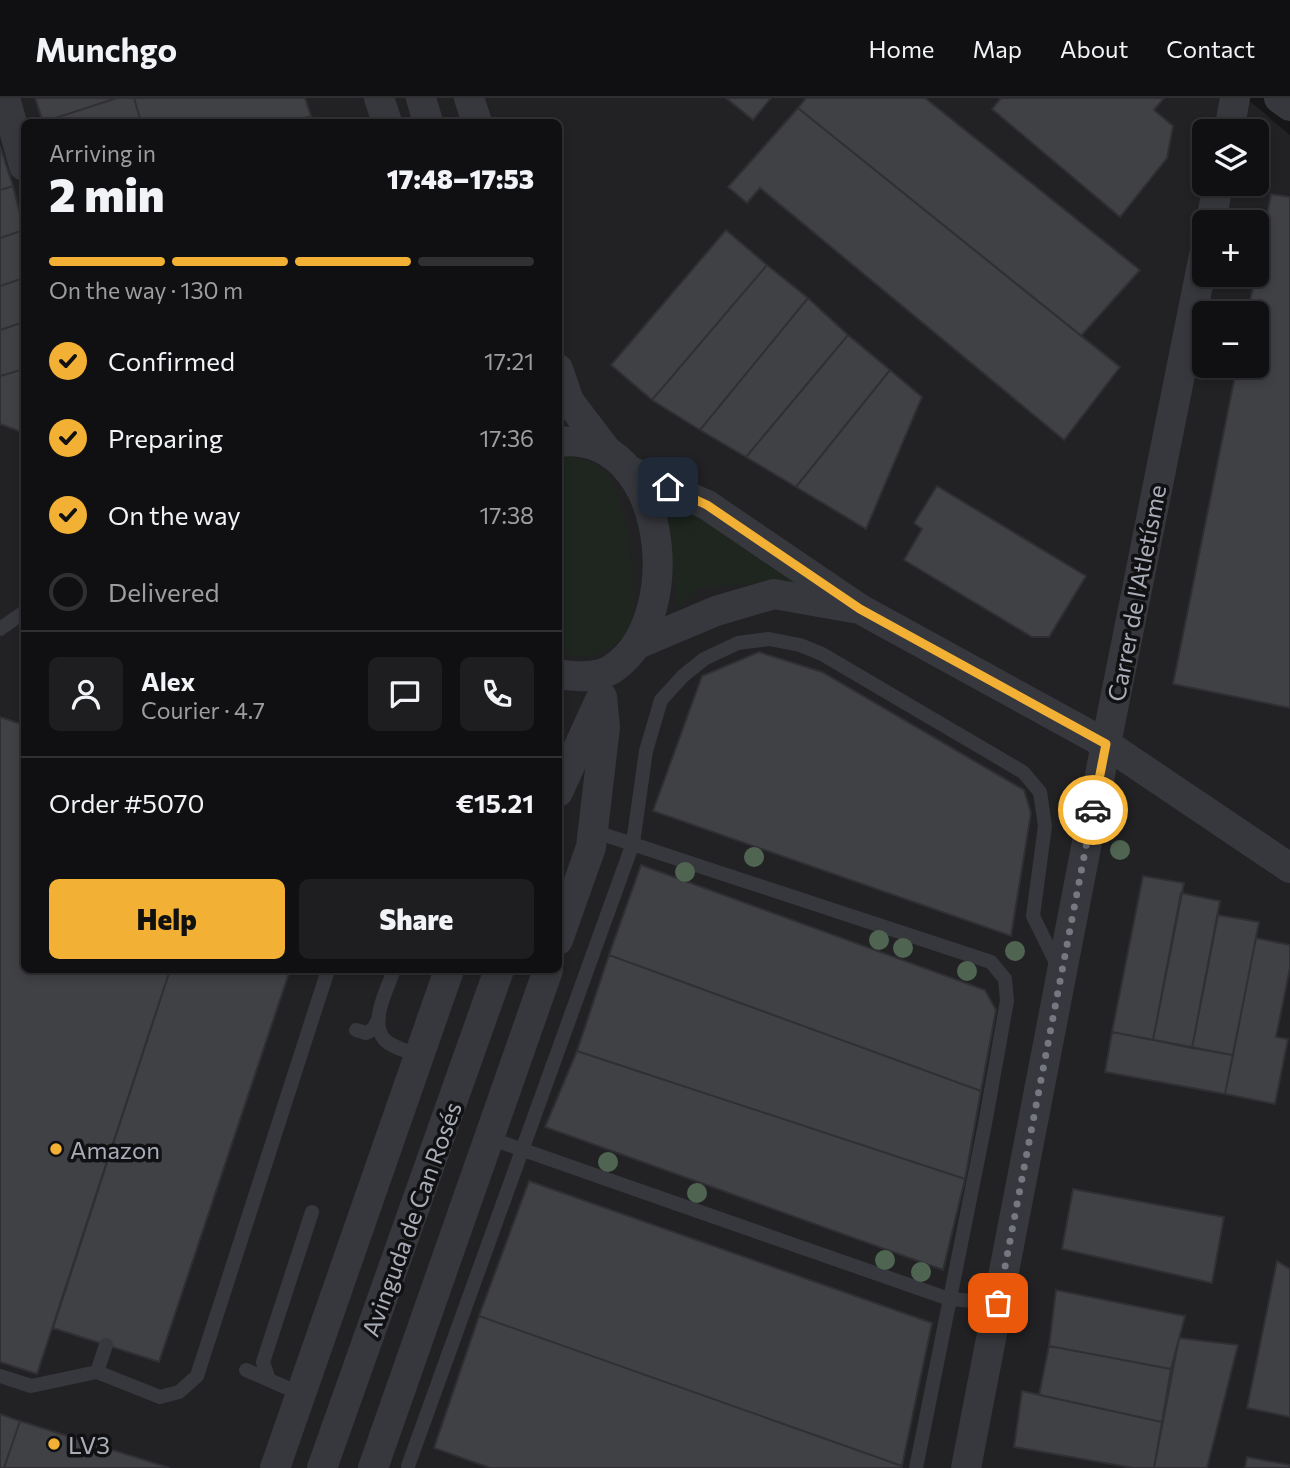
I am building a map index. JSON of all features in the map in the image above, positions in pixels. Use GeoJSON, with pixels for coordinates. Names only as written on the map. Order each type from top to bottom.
{"type":"FeatureCollection","features":[{"type":"Feature","properties":{"kind":"street"},"geometry":{"type":"LineString","coordinates":[[5,98],[21,155]]}},
{"type":"Feature","properties":{"kind":"street"},"geometry":{"type":"LineString","coordinates":[[380,98],[386,119]]}},
{"type":"Feature","properties":{"kind":"street"},"geometry":{"type":"LineString","coordinates":[[421,98],[427,119]]}},
{"type":"Feature","properties":{"kind":"street"},"geometry":{"type":"LineString","coordinates":[[469,98],[476,119]]}},
{"type":"Feature","properties":{"kind":"street"},"geometry":{"type":"LineString","coordinates":[[1231,119],[1235,98]]}},
{"type":"Feature","properties":{"kind":"street"},"geometry":{"type":"LineString","coordinates":[[1279,98],[1290,106]]}},
{"type":"Feature","properties":{"kind":"street","name":"Carrer de l'Atletísme"},"geometry":{"type":"LineString","coordinates":[[966,1468],[1198,287]]}},
{"type":"Feature","properties":{"kind":"street"},"geometry":{"type":"LineString","coordinates":[[562,381],[569,401],[618,460],[649,505],[659,571],[652,613],[638,644],[615,668],[562,783]]}},
{"type":"Feature","properties":{"kind":"street"},"geometry":{"type":"LineString","coordinates":[[565,436],[707,505],[860,609],[1106,744],[1290,868]]}},
{"type":"Feature","properties":{"kind":"street"},"geometry":{"type":"LineString","coordinates":[[638,644],[716,611],[774,594],[860,609]]}},
{"type":"Feature","properties":{"kind":"street"},"geometry":{"type":"LineString","coordinates":[[562,675],[573,677],[597,675],[615,668]]}},
{"type":"Feature","properties":{"kind":"street"},"geometry":{"type":"LineString","coordinates":[[562,929],[591,847],[605,727],[602,697]]}},
{"type":"Feature","properties":{"kind":"street","name":"Avinguda de Can Rosés"},"geometry":{"type":"LineString","coordinates":[[275,1468],[448,973]]}},
{"type":"Feature","properties":{"kind":"street","name":"Avinguda de Can Rosés"},"geometry":{"type":"LineString","coordinates":[[322,1468],[498,973]]}},
{"type":"Feature","properties":{"kind":"street","name":"Avinguda de Can Rosés"},"geometry":{"type":"LineString","coordinates":[[375,1462],[547,973]]}},
{"type":"Feature","properties":{"kind":"lane"},"geometry":{"type":"LineString","coordinates":[[0,629],[21,614]]}},
{"type":"Feature","properties":{"kind":"lane"},"geometry":{"type":"LineString","coordinates":[[375,1462],[411,1467],[521,1149],[632,843],[646,751],[661,700],[683,676],[704,659],[738,643],[769,639],[800,645],[822,654],[1023,772],[1040,792],[1045,826],[1033,916],[1062,977]]}},
{"type":"Feature","properties":{"kind":"lane"},"geometry":{"type":"LineString","coordinates":[[593,831],[991,962],[1005,979],[1007,1001],[988,1111],[916,1468]]}},
{"type":"Feature","properties":{"kind":"lane"},"geometry":{"type":"LineString","coordinates":[[0,1376],[31,1386],[97,1372],[160,1397],[179,1392],[197,1376],[327,973]]}},
{"type":"Feature","properties":{"kind":"lane"},"geometry":{"type":"LineString","coordinates":[[356,1030],[366,1033],[375,1028],[393,973]]}},
{"type":"Feature","properties":{"kind":"lane"},"geometry":{"type":"LineString","coordinates":[[379,1017],[380,1032],[385,1040],[419,1056]]}},
{"type":"Feature","properties":{"kind":"lane"},"geometry":{"type":"LineString","coordinates":[[489,1138],[949,1299],[998,1303]]}},
{"type":"Feature","properties":{"kind":"lane"},"geometry":{"type":"LineString","coordinates":[[269,1380],[264,1362],[312,1212]]}},
{"type":"Feature","properties":{"kind":"lane"},"geometry":{"type":"LineString","coordinates":[[97,1372],[106,1345]]}},
{"type":"Feature","properties":{"kind":"lane"},"geometry":{"type":"LineString","coordinates":[[246,1370],[301,1394]]}},
{"type":"Feature","properties":{"kind":"shaded area"},"geometry":{"type":"Polygon","coordinates":[[[0,98],[1246,98],[1290,135],[1290,1468],[0,1468],[0,98]]]}},
{"type":"Feature","properties":{"kind":"shaded area"},"geometry":{"type":"Polygon","coordinates":[[[562,457],[595,463],[604,470],[612,481],[618,498],[629,542],[634,588],[632,620],[627,631],[612,648],[592,656],[580,657],[562,652],[562,457]]]}},
{"type":"Feature","properties":{"kind":"shaded area"},"geometry":{"type":"Polygon","coordinates":[[[661,496],[811,585],[771,582],[700,588],[678,607],[661,496]]]}},
{"type":"Feature","properties":{"kind":"building"},"geometry":{"type":"Polygon","coordinates":[[[35,98],[117,98],[52,119],[42,119],[35,98]]]}},
{"type":"Feature","properties":{"kind":"building"},"geometry":{"type":"Polygon","coordinates":[[[117,98],[134,98],[140,119],[52,119],[117,98]]]}},
{"type":"Feature","properties":{"kind":"building"},"geometry":{"type":"Polygon","coordinates":[[[134,98],[305,98],[311,116],[300,119],[140,119],[134,98]]]}},
{"type":"Feature","properties":{"kind":"building"},"geometry":{"type":"Polygon","coordinates":[[[726,98],[771,98],[753,120],[726,98]]]}},
{"type":"Feature","properties":{"kind":"building"},"geometry":{"type":"Polygon","coordinates":[[[806,98],[925,98],[1140,270],[1081,336],[798,108],[806,98]]]}},
{"type":"Feature","properties":{"kind":"building"},"geometry":{"type":"Polygon","coordinates":[[[1001,98],[1164,98],[1154,110],[1173,126],[1167,158],[1120,217],[992,109],[1001,98]]]}},
{"type":"Feature","properties":{"kind":"building"},"geometry":{"type":"Polygon","coordinates":[[[798,108],[1120,367],[1064,440],[760,188],[747,203],[728,187],[798,108]]]}},
{"type":"Feature","properties":{"kind":"building"},"geometry":{"type":"Polygon","coordinates":[[[0,146],[13,186],[0,190],[0,146]]]}},
{"type":"Feature","properties":{"kind":"building"},"geometry":{"type":"Polygon","coordinates":[[[13,186],[21,218],[21,231],[0,238],[0,190],[13,186]]]}},
{"type":"Feature","properties":{"kind":"building"},"geometry":{"type":"Polygon","coordinates":[[[1271,194],[1290,197],[1290,708],[1173,684],[1235,378],[1269,378],[1269,301],[1250,301],[1253,287],[1269,287],[1268,210],[1271,194]]]}},
{"type":"Feature","properties":{"kind":"building"},"geometry":{"type":"Polygon","coordinates":[[[726,230],[767,265],[652,400],[611,365],[726,230]]]}},
{"type":"Feature","properties":{"kind":"building"},"geometry":{"type":"Polygon","coordinates":[[[21,231],[21,279],[0,286],[0,238],[21,231]]]}},
{"type":"Feature","properties":{"kind":"building"},"geometry":{"type":"Polygon","coordinates":[[[767,265],[808,298],[700,430],[652,400],[767,265]]]}},
{"type":"Feature","properties":{"kind":"building"},"geometry":{"type":"Polygon","coordinates":[[[21,279],[21,323],[0,330],[0,286],[21,279]]]}},
{"type":"Feature","properties":{"kind":"building"},"geometry":{"type":"Polygon","coordinates":[[[808,298],[848,335],[746,457],[700,430],[808,298]]]}},
{"type":"Feature","properties":{"kind":"building"},"geometry":{"type":"Polygon","coordinates":[[[21,323],[21,370],[0,376],[0,330],[21,323]]]}},
{"type":"Feature","properties":{"kind":"building"},"geometry":{"type":"Polygon","coordinates":[[[848,335],[890,370],[796,487],[746,457],[848,335]]]}},
{"type":"Feature","properties":{"kind":"building"},"geometry":{"type":"Polygon","coordinates":[[[21,370],[21,432],[0,424],[0,376],[21,370]]]}},
{"type":"Feature","properties":{"kind":"building"},"geometry":{"type":"Polygon","coordinates":[[[890,370],[922,397],[866,529],[796,487],[890,370]]]}},
{"type":"Feature","properties":{"kind":"building"},"geometry":{"type":"Polygon","coordinates":[[[937,486],[1086,576],[1049,637],[1032,637],[904,560],[922,529],[914,523],[937,486]]]}},
{"type":"Feature","properties":{"kind":"building"},"geometry":{"type":"Polygon","coordinates":[[[759,652],[822,672],[1024,790],[1031,813],[1011,936],[653,811],[702,676],[759,652]]]}},
{"type":"Feature","properties":{"kind":"building","name":"Amazon"},"geometry":{"type":"Polygon","coordinates":[[[0,717],[21,724],[21,973],[169,973],[37,1374],[0,1362],[0,717]]]}},
{"type":"Feature","properties":{"kind":"building"},"geometry":{"type":"Polygon","coordinates":[[[641,865],[985,990],[996,1010],[981,1091],[609,955],[641,865]]]}},
{"type":"Feature","properties":{"kind":"building"},"geometry":{"type":"Polygon","coordinates":[[[1143,876],[1184,883],[1153,1040],[1112,1032],[1143,876]]]}},
{"type":"Feature","properties":{"kind":"building"},"geometry":{"type":"Polygon","coordinates":[[[1181,893],[1220,901],[1192,1048],[1153,1040],[1181,893]]]}},
{"type":"Feature","properties":{"kind":"building"},"geometry":{"type":"Polygon","coordinates":[[[1218,915],[1259,922],[1233,1055],[1192,1048],[1218,915]]]}},
{"type":"Feature","properties":{"kind":"building"},"geometry":{"type":"Polygon","coordinates":[[[1256,938],[1290,945],[1290,968],[1276,1037],[1288,1039],[1275,1104],[1225,1094],[1256,938]]]}},
{"type":"Feature","properties":{"kind":"building"},"geometry":{"type":"Polygon","coordinates":[[[609,955],[981,1091],[965,1179],[577,1051],[609,955]]]}},
{"type":"Feature","properties":{"kind":"building"},"geometry":{"type":"Polygon","coordinates":[[[169,973],[289,973],[159,1362],[53,1328],[169,973]]]}},
{"type":"Feature","properties":{"kind":"building"},"geometry":{"type":"Polygon","coordinates":[[[1112,1032],[1233,1055],[1225,1094],[1105,1072],[1112,1032]]]}},
{"type":"Feature","properties":{"kind":"building"},"geometry":{"type":"Polygon","coordinates":[[[577,1051],[965,1179],[943,1270],[545,1127],[577,1051]]]}},
{"type":"Feature","properties":{"kind":"building"},"geometry":{"type":"Polygon","coordinates":[[[529,1181],[932,1323],[902,1466],[479,1316],[529,1181]]]}},
{"type":"Feature","properties":{"kind":"building"},"geometry":{"type":"Polygon","coordinates":[[[1073,1189],[1224,1217],[1212,1283],[1062,1249],[1073,1189]]]}},
{"type":"Feature","properties":{"kind":"building"},"geometry":{"type":"Polygon","coordinates":[[[1277,1261],[1290,1269],[1290,1417],[1247,1408],[1277,1261]]]}},
{"type":"Feature","properties":{"kind":"building"},"geometry":{"type":"Polygon","coordinates":[[[1056,1290],[1185,1316],[1171,1369],[1049,1346],[1056,1290]]]}},
{"type":"Feature","properties":{"kind":"building"},"geometry":{"type":"Polygon","coordinates":[[[479,1316],[902,1468],[490,1468],[434,1448],[479,1316]]]}},
{"type":"Feature","properties":{"kind":"building"},"geometry":{"type":"Polygon","coordinates":[[[1179,1338],[1238,1345],[1207,1468],[1154,1468],[1179,1338]]]}},
{"type":"Feature","properties":{"kind":"building"},"geometry":{"type":"Polygon","coordinates":[[[1049,1346],[1171,1369],[1162,1422],[1039,1395],[1049,1346]]]}},
{"type":"Feature","properties":{"kind":"building"},"geometry":{"type":"Polygon","coordinates":[[[1022,1391],[1162,1422],[1154,1468],[1133,1468],[1014,1447],[1022,1391]]]}},
{"type":"Feature","properties":{"kind":"building"},"geometry":{"type":"Polygon","coordinates":[[[0,1414],[20,1421],[4,1468],[0,1468],[0,1414]]]}},
{"type":"Feature","properties":{"kind":"building","name":"LV3"},"geometry":{"type":"Polygon","coordinates":[[[20,1421],[170,1468],[4,1468],[20,1421]]]}},
{"type":"Feature","properties":{"kind":"building"},"geometry":{"type":"Polygon","coordinates":[[[1247,1457],[1290,1465],[1290,1468],[1245,1468],[1247,1457]]]}},
{"type":"Feature","properties":{"kind":"way so far"},"geometry":{"type":"LineString","coordinates":[[998,1303],[1093,810]]}},
{"type":"Feature","properties":{"kind":"place","name":"Amazon"},"geometry":{"type":"Point","coordinates":[56,1149]}},
{"type":"Feature","properties":{"kind":"place","name":"LV3"},"geometry":{"type":"Point","coordinates":[54,1444]}},
{"type":"Feature","properties":{"kind":"route"},"geometry":{"type":"LineString","coordinates":[[668,487],[707,505],[860,609],[1106,744],[1093,810]]}}]}
